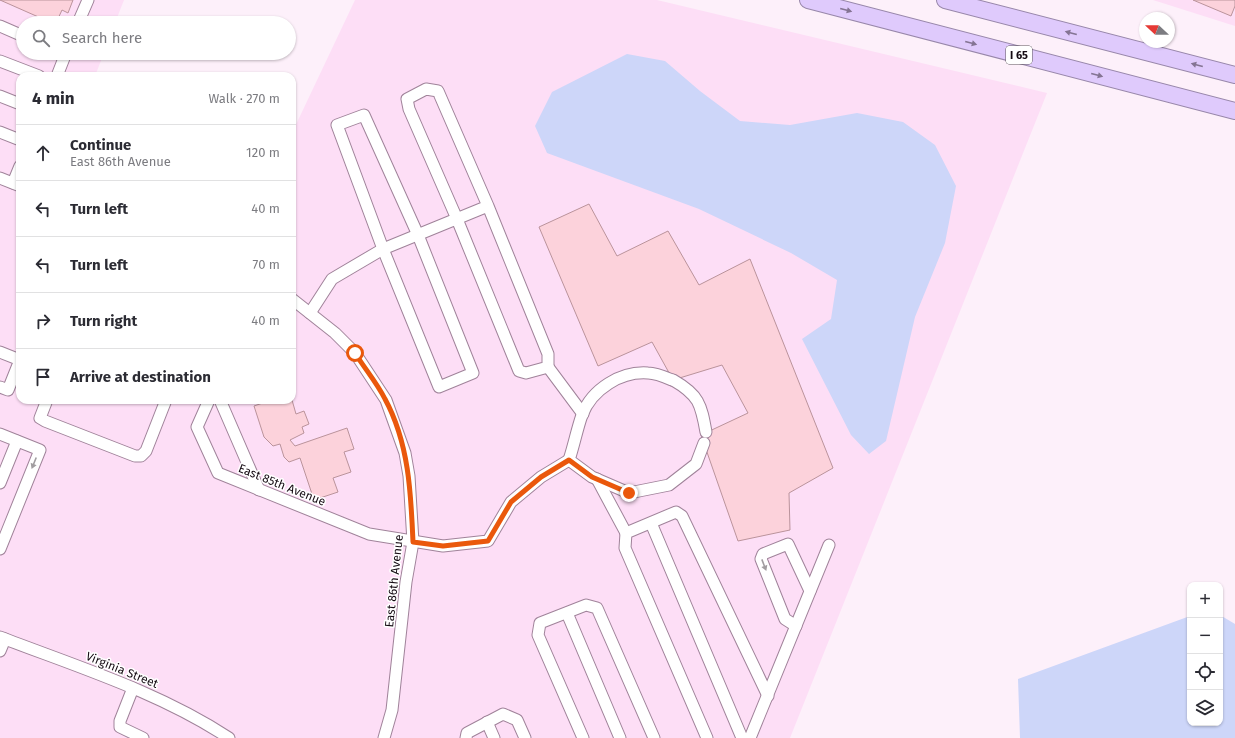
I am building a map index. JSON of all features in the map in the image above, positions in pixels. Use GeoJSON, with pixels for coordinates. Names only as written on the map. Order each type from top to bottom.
{"type":"FeatureCollection","features":[{"type":"Feature","properties":{"kind":"highway","name":"I 65"},"geometry":{"type":"LineString","coordinates":[[808,0],[1235,111]]}},
{"type":"Feature","properties":{"kind":"highway"},"geometry":{"type":"LineString","coordinates":[[945,0],[1235,75]]}},
{"type":"Feature","properties":{"kind":"street"},"geometry":{"type":"LineString","coordinates":[[81,16],[88,0]]}},
{"type":"Feature","properties":{"kind":"street"},"geometry":{"type":"LineString","coordinates":[[0,26],[16,33]]}},
{"type":"Feature","properties":{"kind":"street"},"geometry":{"type":"LineString","coordinates":[[58,72],[63,60]]}},
{"type":"Feature","properties":{"kind":"street"},"geometry":{"type":"LineString","coordinates":[[0,61],[29,72]]}},
{"type":"Feature","properties":{"kind":"street"},"geometry":{"type":"LineString","coordinates":[[548,367],[526,373],[519,371],[457,219],[409,109],[407,99],[426,89],[438,91],[488,206],[548,354],[548,367],[583,414]]}},
{"type":"Feature","properties":{"kind":"street"},"geometry":{"type":"LineString","coordinates":[[0,96],[16,102]]}},
{"type":"Feature","properties":{"kind":"street"},"geometry":{"type":"LineString","coordinates":[[364,115],[418,235],[473,373],[439,387],[383,249],[337,125],[364,115]]}},
{"type":"Feature","properties":{"kind":"street"},"geometry":{"type":"LineString","coordinates":[[0,132],[16,138]]}},
{"type":"Feature","properties":{"kind":"street"},"geometry":{"type":"LineString","coordinates":[[0,178],[16,184]]}},
{"type":"Feature","properties":{"kind":"street"},"geometry":{"type":"LineString","coordinates":[[310,313],[332,279],[383,249],[488,206]]}},
{"type":"Feature","properties":{"kind":"street","name":"East 86th Avenue"},"geometry":{"type":"LineString","coordinates":[[296,302],[335,333],[355,353],[386,400],[405,453],[409,476],[413,542],[406,582],[393,704],[384,738]]}},
{"type":"Feature","properties":{"kind":"street"},"geometry":{"type":"LineString","coordinates":[[0,352],[16,358]]}},
{"type":"Feature","properties":{"kind":"street"},"geometry":{"type":"LineString","coordinates":[[0,387],[8,390],[16,370]]}},
{"type":"Feature","properties":{"kind":"street"},"geometry":{"type":"LineString","coordinates":[[704,443],[696,464],[669,485],[629,493],[597,479],[569,460],[583,414],[594,397],[610,383],[629,374],[650,373],[673,380],[689,390],[702,407],[706,432]]}},
{"type":"Feature","properties":{"kind":"street"},"geometry":{"type":"LineString","coordinates":[[45,404],[40,418],[135,456],[141,456],[146,451],[164,404]]}},
{"type":"Feature","properties":{"kind":"street","name":"East 85th Avenue"},"geometry":{"type":"LineString","coordinates":[[207,404],[198,427],[218,474],[369,534],[413,542],[443,546],[488,541],[511,502],[541,477],[569,460]]}},
{"type":"Feature","properties":{"kind":"street"},"geometry":{"type":"LineString","coordinates":[[222,404],[259,490]]}},
{"type":"Feature","properties":{"kind":"street"},"geometry":{"type":"LineString","coordinates":[[0,434],[40,450],[0,549]]}},
{"type":"Feature","properties":{"kind":"street"},"geometry":{"type":"LineString","coordinates":[[0,483],[17,441]]}},
{"type":"Feature","properties":{"kind":"street"},"geometry":{"type":"LineString","coordinates":[[597,479],[626,533],[624,548],[707,738]]}},
{"type":"Feature","properties":{"kind":"street"},"geometry":{"type":"LineString","coordinates":[[626,533],[676,512],[682,516],[768,696]]}},
{"type":"Feature","properties":{"kind":"street"},"geometry":{"type":"LineString","coordinates":[[651,523],[742,738]]}},
{"type":"Feature","properties":{"kind":"street"},"geometry":{"type":"LineString","coordinates":[[796,626],[785,619],[761,559],[763,554],[788,544],[810,591]]}},
{"type":"Feature","properties":{"kind":"street"},"geometry":{"type":"LineString","coordinates":[[750,738],[828,545]]}},
{"type":"Feature","properties":{"kind":"street"},"geometry":{"type":"LineString","coordinates":[[583,738],[538,635],[540,623],[586,605],[597,608],[654,738]]}},
{"type":"Feature","properties":{"kind":"street"},"geometry":{"type":"LineString","coordinates":[[567,612],[620,738]]}},
{"type":"Feature","properties":{"kind":"street"},"geometry":{"type":"LineString","coordinates":[[0,651],[2,638]]}},
{"type":"Feature","properties":{"kind":"street","name":"Virginia Street"},"geometry":{"type":"LineString","coordinates":[[2,638],[133,688],[201,720],[214,734],[230,738]]}},
{"type":"Feature","properties":{"kind":"street"},"geometry":{"type":"LineString","coordinates":[[133,688],[120,721],[120,727],[143,738]]}},
{"type":"Feature","properties":{"kind":"street"},"geometry":{"type":"LineString","coordinates":[[466,738],[467,733],[503,714],[517,720],[525,738]]}},
{"type":"Feature","properties":{"kind":"street"},"geometry":{"type":"LineString","coordinates":[[487,722],[494,738]]}},
{"type":"Feature","properties":{"kind":"shaded area"},"geometry":{"type":"Polygon","coordinates":[[[0,0],[124,0],[118,16],[16,16],[16,60],[101,60],[97,72],[16,72],[16,404],[296,404],[296,125],[355,0],[657,0],[1047,93],[790,738],[0,738],[0,0]]]}},
{"type":"Feature","properties":{"kind":"shaded area"},"geometry":{"type":"Polygon","coordinates":[[[1153,0],[1235,0],[1235,26],[1153,0]]]}},
{"type":"Feature","properties":{"kind":"water"},"geometry":{"type":"Polygon","coordinates":[[[627,54],[665,61],[700,91],[740,121],[790,125],[857,113],[903,122],[935,145],[956,186],[945,243],[915,317],[886,441],[869,454],[851,435],[802,339],[831,319],[837,280],[791,253],[699,209],[547,153],[535,126],[552,92],[627,54]]]}},
{"type":"Feature","properties":{"kind":"water"},"geometry":{"type":"Polygon","coordinates":[[[1187,617],[1187,726],[1223,726],[1223,617],[1235,624],[1235,738],[1020,738],[1018,679],[1187,617]]]}},
{"type":"Feature","properties":{"kind":"building"},"geometry":{"type":"Polygon","coordinates":[[[0,0],[73,0],[68,13],[62,10],[59,16],[36,16],[0,0]]]}},
{"type":"Feature","properties":{"kind":"building"},"geometry":{"type":"Polygon","coordinates":[[[1193,0],[1235,0],[1235,6],[1231,16],[1193,0]]]}},
{"type":"Feature","properties":{"kind":"building"},"geometry":{"type":"Polygon","coordinates":[[[589,204],[617,256],[668,231],[699,285],[750,259],[833,468],[789,493],[790,530],[738,541],[701,435],[748,413],[722,365],[673,380],[652,342],[598,366],[539,227],[589,204]]]}},
{"type":"Feature","properties":{"kind":"building"},"geometry":{"type":"Polygon","coordinates":[[[260,404],[293,404],[296,414],[304,411],[309,424],[302,427],[304,433],[290,440],[295,446],[347,428],[354,449],[344,452],[351,472],[333,478],[338,492],[314,500],[300,458],[289,462],[284,457],[280,444],[273,446],[264,437],[254,406],[260,404]]]}},
{"type":"Feature","properties":{"kind":"route"},"geometry":{"type":"LineString","coordinates":[[355,353],[386,400],[405,453],[409,476],[413,542],[443,546],[488,541],[511,502],[541,477],[569,460],[592,477],[629,493]]}}]}
